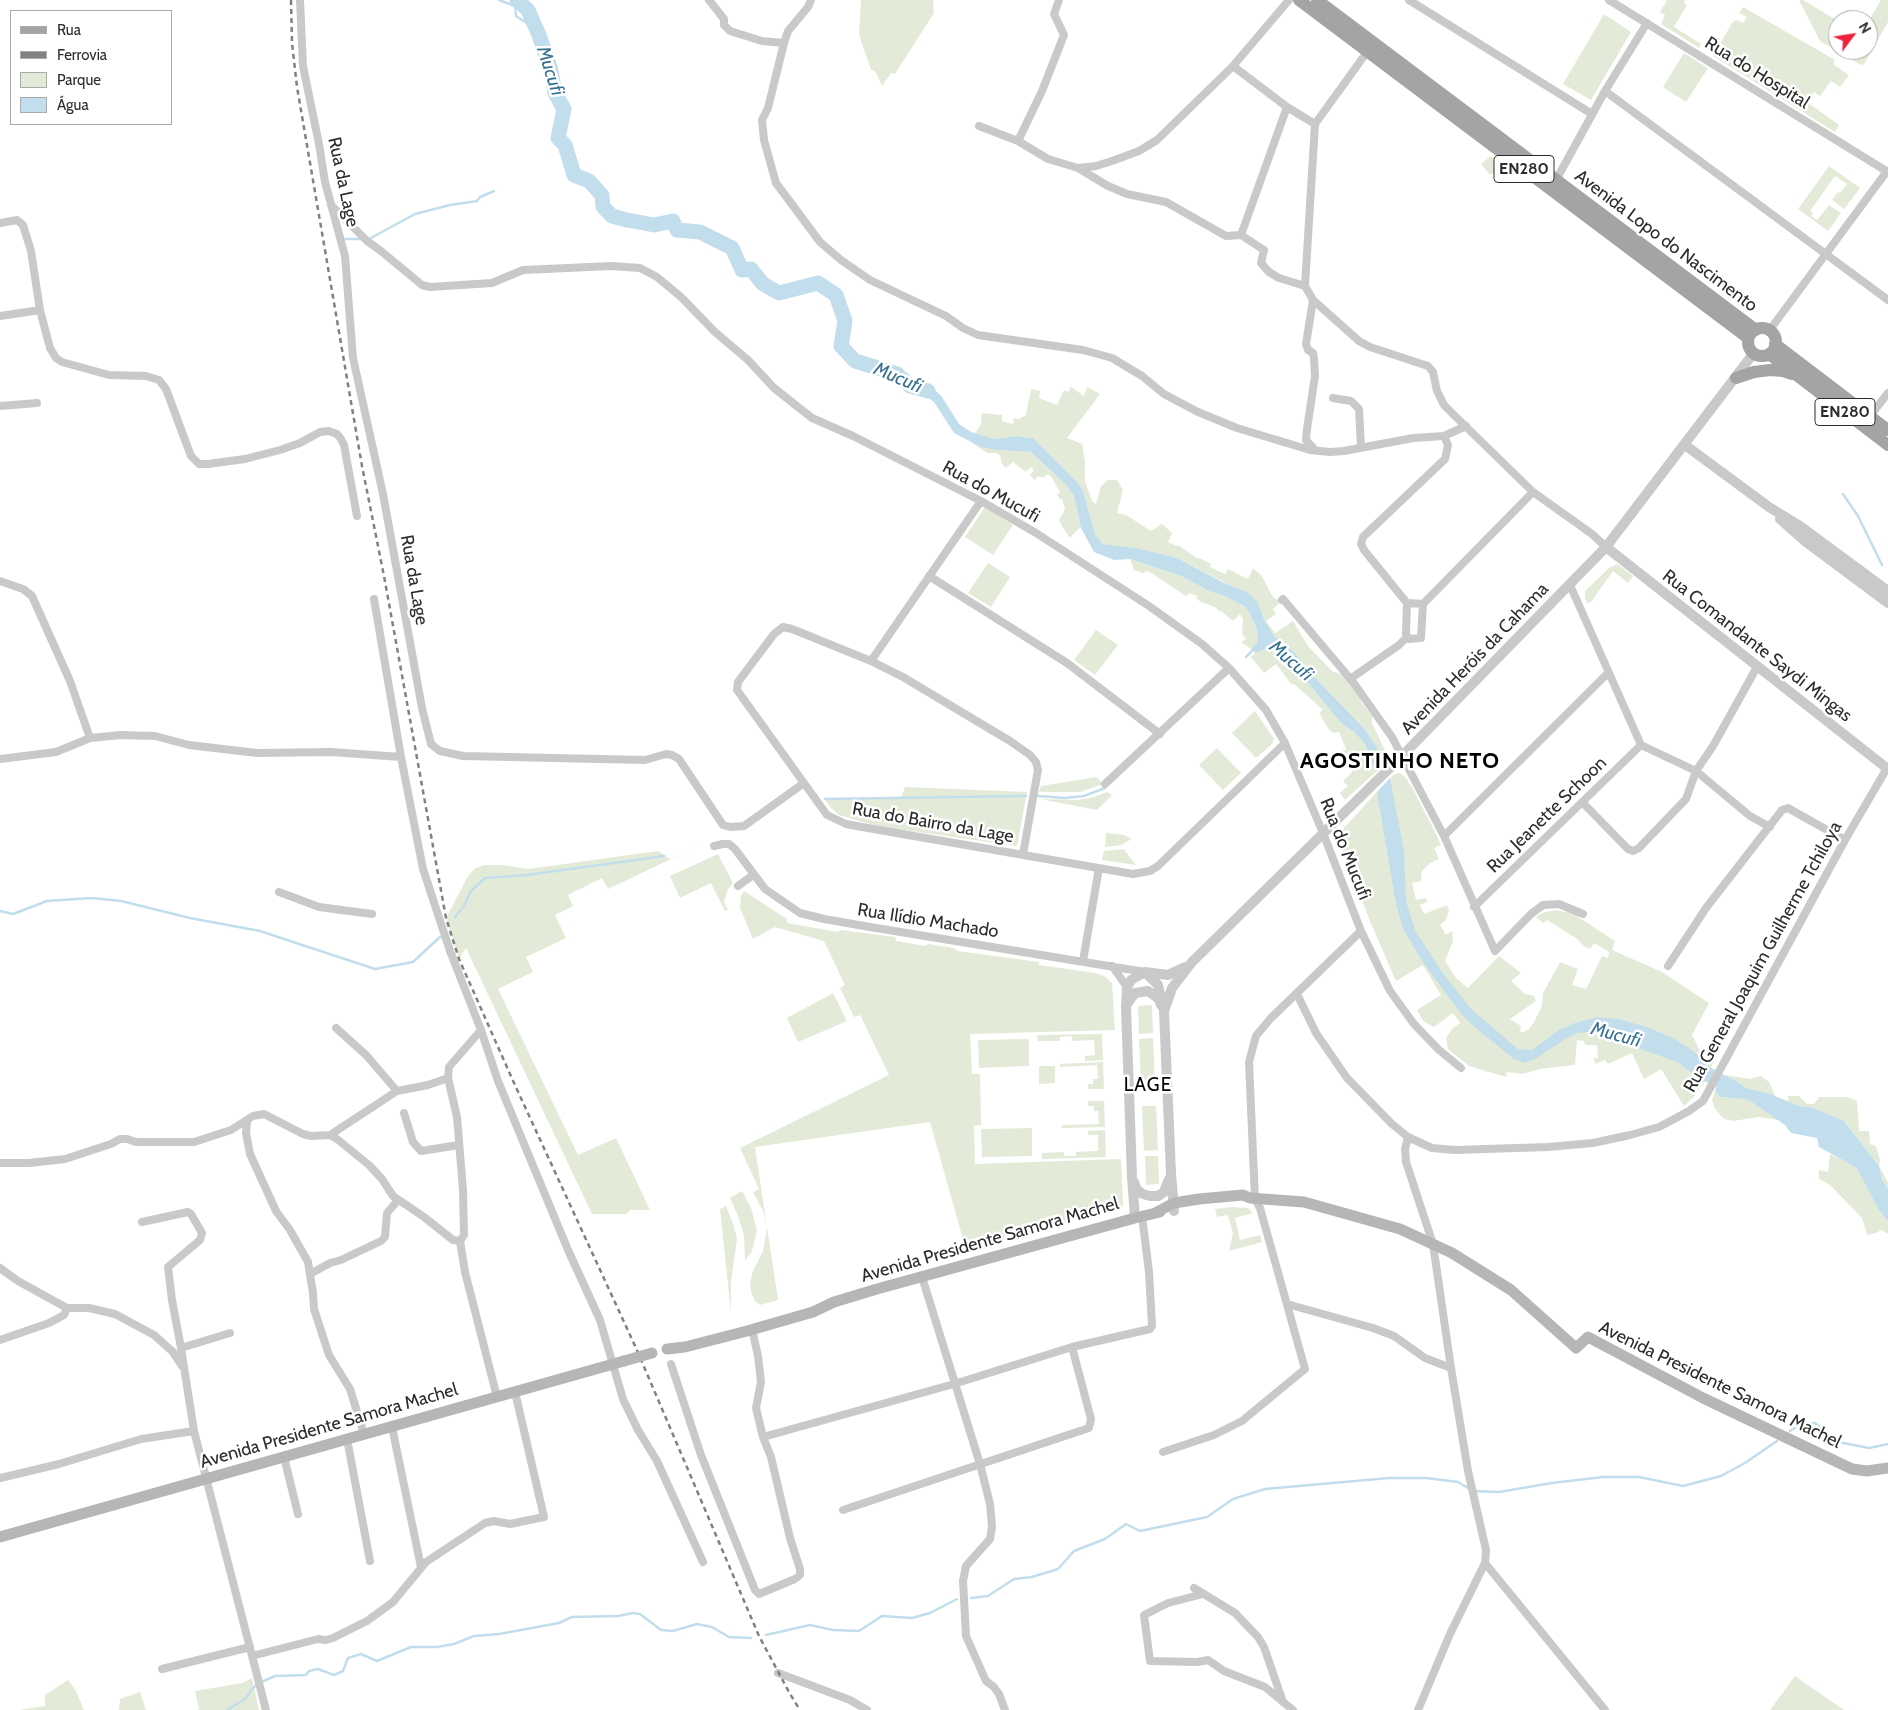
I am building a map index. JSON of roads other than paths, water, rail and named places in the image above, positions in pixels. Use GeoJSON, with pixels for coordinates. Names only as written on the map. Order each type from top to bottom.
{"type":"FeatureCollection","features":[{"type":"Feature","properties":{"kind":"main road","name":"Avenida Lopo do Nascimento"},"geometry":{"type":"LineString","coordinates":[[1299,0],[1367,52],[1554,186],[1752,334]]}},
{"type":"Feature","properties":{"kind":"main road","name":"Avenida Lopo do Nascimento"},"geometry":{"type":"LineString","coordinates":[[1317,0],[1554,186]]}},
{"type":"Feature","properties":{"kind":"main road"},"geometry":{"type":"LineString","coordinates":[[1761,328],[1769,331],[1774,337],[1772,349],[1761,356],[1753,354],[1748,348],[1752,334],[1761,328]]}},
{"type":"Feature","properties":{"kind":"main road","name":"EN280"},"geometry":{"type":"LineString","coordinates":[[1772,349],[1802,379],[1888,445]]}},
{"type":"Feature","properties":{"kind":"main road","name":"EN280"},"geometry":{"type":"LineString","coordinates":[[1772,349],[1888,430]]}},
{"type":"Feature","properties":{"kind":"main road"},"geometry":{"type":"LineString","coordinates":[[1736,378],[1754,372],[1770,370],[1783,371],[1802,379]]}},
{"type":"Feature","properties":{"kind":"main road","name":"Avenida Presidente Samora Machel"},"geometry":{"type":"LineString","coordinates":[[0,1537],[652,1354],[684,1342],[811,1305],[834,1302],[1174,1207],[1222,1196],[1242,1195],[1255,1202],[1304,1202],[1400,1229],[1433,1244],[1512,1290],[1576,1348],[1588,1337],[1703,1398],[1852,1469],[1867,1471],[1888,1468]]}},
{"type":"Feature","properties":{"kind":"main road","name":"Avenida Presidente Samora Machel"},"geometry":{"type":"LineString","coordinates":[[667,1349],[685,1347],[813,1312],[834,1302]]}},
{"type":"Feature","properties":{"kind":"street","name":"Rua da Lage"},"geometry":{"type":"LineString","coordinates":[[300,0],[303,66],[320,144],[325,182],[345,256],[354,358],[383,494],[422,708],[431,744],[440,751],[463,756],[645,760],[666,754],[672,755],[679,759],[723,825],[730,827],[744,826],[804,783]]}},
{"type":"Feature","properties":{"kind":"street"},"geometry":{"type":"LineString","coordinates":[[709,0],[724,20],[724,25],[730,31],[762,41],[784,43]]}},
{"type":"Feature","properties":{"kind":"street"},"geometry":{"type":"LineString","coordinates":[[811,0],[788,31],[768,108],[762,120],[764,140],[776,183],[820,242],[841,260],[870,280],[946,316],[963,328],[978,335],[1083,350],[1112,358],[1142,376],[1164,394],[1198,412],[1237,428],[1315,450],[1330,452],[1413,438],[1444,436],[1466,426]]}},
{"type":"Feature","properties":{"kind":"street"},"geometry":{"type":"LineString","coordinates":[[1018,141],[1042,91],[1064,35],[1054,14],[1059,0]]}},
{"type":"Feature","properties":{"kind":"street"},"geometry":{"type":"LineString","coordinates":[[1078,168],[1112,162],[1139,151],[1157,140],[1232,66],[1289,0]]}},
{"type":"Feature","properties":{"kind":"street"},"geometry":{"type":"LineString","coordinates":[[1408,0],[1592,114]]}},
{"type":"Feature","properties":{"kind":"street","name":"Rua do Hospital"},"geometry":{"type":"LineString","coordinates":[[1609,0],[1887,172]]}},
{"type":"Feature","properties":{"kind":"street"},"geometry":{"type":"LineString","coordinates":[[1554,186],[1592,114],[1647,23]]}},
{"type":"Feature","properties":{"kind":"street"},"geometry":{"type":"LineString","coordinates":[[1367,52],[1315,124],[1305,286],[1313,300],[1359,342],[1428,366],[1433,372],[1436,391],[1444,405],[1533,492],[1592,534],[1606,547]]}},
{"type":"Feature","properties":{"kind":"street"},"geometry":{"type":"LineString","coordinates":[[1232,66],[1287,107],[1315,124]]}},
{"type":"Feature","properties":{"kind":"street"},"geometry":{"type":"LineString","coordinates":[[1605,92],[1888,300]]}},
{"type":"Feature","properties":{"kind":"street"},"geometry":{"type":"LineString","coordinates":[[1241,235],[1287,107]]}},
{"type":"Feature","properties":{"kind":"street"},"geometry":{"type":"LineString","coordinates":[[979,126],[1018,141],[1048,159],[1078,168],[1108,186],[1128,194],[1166,202],[1226,236],[1241,235],[1264,250],[1261,263],[1269,272],[1279,278],[1305,286]]}},
{"type":"Feature","properties":{"kind":"street"},"geometry":{"type":"LineString","coordinates":[[1769,331],[1887,172]]}},
{"type":"Feature","properties":{"kind":"street","name":"Rua do Mucufi"},"geometry":{"type":"LineString","coordinates":[[331,205],[367,241],[422,285],[430,287],[492,283],[523,270],[612,266],[640,268],[657,277],[681,297],[715,332],[748,360],[774,388],[812,418],[853,436],[981,501],[1149,606],[1202,644],[1229,668],[1266,710],[1285,743],[1362,932],[1390,991],[1426,1038],[1461,1068]]}},
{"type":"Feature","properties":{"kind":"street"},"geometry":{"type":"LineString","coordinates":[[0,223],[17,220],[23,225],[31,251],[40,310],[50,348],[56,358],[62,362],[109,375],[146,376],[159,380],[166,389],[191,456],[199,464],[245,459],[280,450],[300,443],[320,432],[329,431],[337,434],[344,446],[357,516]]}},
{"type":"Feature","properties":{"kind":"street"},"geometry":{"type":"LineString","coordinates":[[1313,300],[1306,344],[1314,358],[1315,376],[1306,440],[1315,450]]}},
{"type":"Feature","properties":{"kind":"street"},"geometry":{"type":"LineString","coordinates":[[0,316],[40,310]]}},
{"type":"Feature","properties":{"kind":"street","name":"Avenida Heróis da Cahama"},"geometry":{"type":"LineString","coordinates":[[1164,1011],[1172,988],[1192,962],[1402,756],[1606,547],[1753,354]]}},
{"type":"Feature","properties":{"kind":"street"},"geometry":{"type":"LineString","coordinates":[[1870,416],[1888,393]]}},
{"type":"Feature","properties":{"kind":"street"},"geometry":{"type":"LineString","coordinates":[[1333,398],[1351,401],[1359,409],[1361,448]]}},
{"type":"Feature","properties":{"kind":"street"},"geometry":{"type":"LineString","coordinates":[[0,406],[37,403]]}},
{"type":"Feature","properties":{"kind":"street"},"geometry":{"type":"LineString","coordinates":[[1350,679],[1399,645],[1407,637],[1407,603],[1364,550],[1361,544],[1363,537],[1445,459],[1448,446],[1444,436]]}},
{"type":"Feature","properties":{"kind":"street"},"geometry":{"type":"LineString","coordinates":[[1685,445],[1888,591]]}},
{"type":"Feature","properties":{"kind":"street"},"geometry":{"type":"LineString","coordinates":[[1407,637],[1409,639],[1421,638],[1423,604],[1533,492]]}},
{"type":"Feature","properties":{"kind":"street"},"geometry":{"type":"LineString","coordinates":[[981,501],[870,661],[903,676],[1010,741],[1030,755],[1036,762],[1037,777],[1023,854]]}},
{"type":"Feature","properties":{"kind":"street"},"geometry":{"type":"LineString","coordinates":[[1769,507],[1794,532],[1888,603]]}},
{"type":"Feature","properties":{"kind":"street","name":"Rua Comandante Saydi Mingas"},"geometry":{"type":"LineString","coordinates":[[1606,547],[1887,769]]}},
{"type":"Feature","properties":{"kind":"street"},"geometry":{"type":"LineString","coordinates":[[929,576],[1067,663],[1160,734]]}},
{"type":"Feature","properties":{"kind":"street"},"geometry":{"type":"LineString","coordinates":[[0,581],[23,589],[32,596],[70,681],[90,738]]}},
{"type":"Feature","properties":{"kind":"street"},"geometry":{"type":"LineString","coordinates":[[1570,585],[1641,745],[1696,771],[1750,816],[1770,827]]}},
{"type":"Feature","properties":{"kind":"street"},"geometry":{"type":"LineString","coordinates":[[374,600],[401,757],[423,869],[450,951],[521,1138],[618,1363],[623,1399],[638,1430],[657,1461],[703,1562]]}},
{"type":"Feature","properties":{"kind":"street"},"geometry":{"type":"LineString","coordinates":[[1282,600],[1375,711],[1402,756],[1444,836],[1495,951],[1531,914],[1543,905],[1559,904],[1583,914]]}},
{"type":"Feature","properties":{"kind":"street"},"geometry":{"type":"LineString","coordinates":[[1407,603],[1423,604]]}},
{"type":"Feature","properties":{"kind":"street","name":"Rua do Bairro da Lage"},"geometry":{"type":"LineString","coordinates":[[870,661],[792,628],[784,627],[774,634],[738,682],[737,690],[827,815],[846,824],[1133,874],[1153,870],[1285,743]]}},
{"type":"Feature","properties":{"kind":"street"},"geometry":{"type":"LineString","coordinates":[[1583,803],[1628,849],[1633,851],[1639,848],[1686,799],[1696,771],[1713,746],[1757,667]]}},
{"type":"Feature","properties":{"kind":"street"},"geometry":{"type":"LineString","coordinates":[[1105,784],[1229,668]]}},
{"type":"Feature","properties":{"kind":"street"},"geometry":{"type":"LineString","coordinates":[[1444,836],[1608,673]]}},
{"type":"Feature","properties":{"kind":"street"},"geometry":{"type":"LineString","coordinates":[[0,759],[56,752],[90,738],[121,735],[155,736],[189,745],[257,753],[332,752],[401,757]]}},
{"type":"Feature","properties":{"kind":"street","name":"Rua Jeanette Schoon"},"geometry":{"type":"LineString","coordinates":[[1474,907],[1641,745]]}},
{"type":"Feature","properties":{"kind":"street","name":"Rua General Joaquim Guilherme Tchiloya"},"geometry":{"type":"LineString","coordinates":[[1296,994],[1316,1033],[1347,1078],[1370,1103],[1408,1137],[1432,1148],[1455,1150],[1548,1147],[1594,1143],[1630,1136],[1659,1127],[1703,1101],[1845,840],[1887,769]]}},
{"type":"Feature","properties":{"kind":"street"},"geometry":{"type":"LineString","coordinates":[[1668,966],[1706,908],[1782,810],[1788,808],[1845,840]]}},
{"type":"Feature","properties":{"kind":"street","name":"Rua Ilídio Machado"},"geometry":{"type":"LineString","coordinates":[[714,846],[729,844],[735,849],[765,889],[800,913],[824,920],[1145,972]]}},
{"type":"Feature","properties":{"kind":"street"},"geometry":{"type":"LineString","coordinates":[[1083,961],[1098,868]]}},
{"type":"Feature","properties":{"kind":"street"},"geometry":{"type":"LineString","coordinates":[[738,886],[753,875]]}},
{"type":"Feature","properties":{"kind":"street"},"geometry":{"type":"LineString","coordinates":[[279,892],[319,908],[372,914]]}},
{"type":"Feature","properties":{"kind":"street"},"geometry":{"type":"LineString","coordinates":[[1163,1452],[1214,1435],[1242,1421],[1305,1370],[1303,1356],[1255,1202],[1249,1062],[1256,1036],[1270,1019],[1362,932]]}},
{"type":"Feature","properties":{"kind":"street","name":"Avenida Heróis da Cahama"},"geometry":{"type":"LineString","coordinates":[[1145,972],[1168,974],[1176,972],[1192,962]]}},
{"type":"Feature","properties":{"kind":"street"},"geometry":{"type":"LineString","coordinates":[[1112,966],[1127,987]]}},
{"type":"Feature","properties":{"kind":"street"},"geometry":{"type":"LineString","coordinates":[[764,1438],[954,1384],[1072,1347],[1148,1330],[1152,1327],[1150,1272],[1138,1217],[1132,1177],[1126,1007],[1127,987],[1131,980],[1145,972],[1158,985],[1164,1011],[1174,1207]]}},
{"type":"Feature","properties":{"kind":"street"},"geometry":{"type":"LineString","coordinates":[[1126,1007],[1130,998],[1135,993],[1148,991],[1159,999],[1164,1011]]}},
{"type":"Feature","properties":{"kind":"street"},"geometry":{"type":"LineString","coordinates":[[336,1028],[366,1054],[397,1091]]}},
{"type":"Feature","properties":{"kind":"street"},"geometry":{"type":"LineString","coordinates":[[481,1030],[450,1067],[448,1078],[457,1117],[463,1190],[464,1235],[460,1241],[472,1305],[497,1397]]}},
{"type":"Feature","properties":{"kind":"street"},"geometry":{"type":"LineString","coordinates":[[0,1163],[29,1163],[65,1159],[111,1144],[120,1139],[136,1142],[194,1142],[231,1130],[247,1122],[253,1116],[264,1114],[303,1134],[311,1136],[330,1135],[397,1091],[428,1085],[448,1078]]}},
{"type":"Feature","properties":{"kind":"street"},"geometry":{"type":"LineString","coordinates":[[404,1113],[413,1142],[421,1151],[458,1145]]}},
{"type":"Feature","properties":{"kind":"street"},"geometry":{"type":"LineString","coordinates":[[247,1122],[246,1133],[250,1154],[276,1211],[304,1254],[310,1274],[314,1309],[329,1355],[350,1389],[364,1434]]}},
{"type":"Feature","properties":{"kind":"street"},"geometry":{"type":"LineString","coordinates":[[330,1135],[369,1165],[382,1179],[393,1196],[453,1240],[460,1241]]}},
{"type":"Feature","properties":{"kind":"street"},"geometry":{"type":"LineString","coordinates":[[1408,1137],[1406,1162],[1433,1244],[1468,1471],[1486,1550],[1485,1563],[1450,1634],[1418,1710]]}},
{"type":"Feature","properties":{"kind":"street"},"geometry":{"type":"LineString","coordinates":[[1132,1177],[1137,1190],[1142,1194],[1158,1196],[1164,1192],[1168,1185],[1171,1173]]}},
{"type":"Feature","properties":{"kind":"street"},"geometry":{"type":"LineString","coordinates":[[310,1274],[381,1240],[384,1237],[387,1212],[398,1200]]}},
{"type":"Feature","properties":{"kind":"street"},"geometry":{"type":"LineString","coordinates":[[142,1222],[188,1212],[192,1214],[202,1232],[200,1240],[168,1266],[172,1300],[194,1431],[266,1710]]}},
{"type":"Feature","properties":{"kind":"street"},"geometry":{"type":"LineString","coordinates":[[0,1268],[18,1281],[67,1308],[89,1308],[114,1314],[154,1334],[173,1352],[184,1367]]}},
{"type":"Feature","properties":{"kind":"street"},"geometry":{"type":"LineString","coordinates":[[922,1277],[980,1464],[990,1504],[992,1527],[990,1539],[966,1566],[963,1581],[966,1636],[986,1682],[994,1687],[999,1694],[1005,1710]]}},
{"type":"Feature","properties":{"kind":"street"},"geometry":{"type":"LineString","coordinates":[[1287,1304],[1387,1333],[1402,1341],[1425,1358],[1451,1368]]}},
{"type":"Feature","properties":{"kind":"street"},"geometry":{"type":"LineString","coordinates":[[0,1340],[64,1316],[67,1308]]}},
{"type":"Feature","properties":{"kind":"street"},"geometry":{"type":"LineString","coordinates":[[671,1364],[701,1455],[755,1590],[759,1594],[800,1575],[800,1569],[790,1538],[771,1457],[756,1408],[761,1382],[752,1329]]}},
{"type":"Feature","properties":{"kind":"street"},"geometry":{"type":"LineString","coordinates":[[181,1348],[230,1333]]}},
{"type":"Feature","properties":{"kind":"street"},"geometry":{"type":"LineString","coordinates":[[843,1510],[1089,1428],[1091,1419],[1072,1347]]}},
{"type":"Feature","properties":{"kind":"street"},"geometry":{"type":"LineString","coordinates":[[252,1656],[318,1639],[326,1640],[333,1638],[359,1625],[393,1602],[422,1567],[486,1523],[494,1521],[510,1524],[544,1517],[515,1392]]}},
{"type":"Feature","properties":{"kind":"street"},"geometry":{"type":"LineString","coordinates":[[392,1426],[422,1567]]}},
{"type":"Feature","properties":{"kind":"street"},"geometry":{"type":"LineString","coordinates":[[0,1478],[59,1464],[141,1439],[194,1431]]}},
{"type":"Feature","properties":{"kind":"street"},"geometry":{"type":"LineString","coordinates":[[347,1439],[370,1561]]}},
{"type":"Feature","properties":{"kind":"street"},"geometry":{"type":"LineString","coordinates":[[284,1457],[298,1514]]}},
{"type":"Feature","properties":{"kind":"street"},"geometry":{"type":"LineString","coordinates":[[1485,1563],[1605,1710]]}},
{"type":"Feature","properties":{"kind":"street"},"geometry":{"type":"LineString","coordinates":[[1194,1588],[1235,1613],[1258,1637],[1264,1647],[1283,1702]]}},
{"type":"Feature","properties":{"kind":"street"},"geometry":{"type":"LineString","coordinates":[[1203,1594],[1168,1604],[1144,1614],[1150,1660],[1197,1662],[1208,1660],[1224,1671],[1265,1687],[1293,1710]]}},
{"type":"Feature","properties":{"kind":"street"},"geometry":{"type":"LineString","coordinates":[[162,1669],[250,1647]]}},
{"type":"Feature","properties":{"kind":"street"},"geometry":{"type":"LineString","coordinates":[[778,1673],[850,1700],[867,1710]]}},
{"type":"Feature","properties":{"kind":"water"},"geometry":{"type":"Polygon","coordinates":[[[910,381],[934,389],[942,397],[959,424],[971,432],[995,439],[1016,436],[1033,438],[1078,483],[1083,491],[1095,534],[1103,544],[1135,548],[1177,558],[1224,583],[1247,592],[1256,600],[1266,623],[1275,637],[1293,651],[1320,683],[1364,728],[1385,760],[1383,766],[1376,772],[1365,744],[1354,732],[1341,723],[1292,663],[1275,649],[1268,648],[1255,653],[1251,649],[1257,643],[1258,637],[1256,626],[1246,607],[1222,595],[1211,592],[1181,576],[1130,559],[1114,560],[1094,552],[1081,528],[1074,496],[1067,486],[1031,452],[981,447],[954,433],[934,402],[927,397],[906,391],[910,381]]]}},
{"type":"Feature","properties":{"kind":"water"},"geometry":{"type":"Polygon","coordinates":[[[1390,778],[1404,851],[1406,901],[1415,930],[1442,972],[1472,1010],[1518,1049],[1532,1050],[1559,1030],[1597,1017],[1619,1019],[1647,1027],[1673,1038],[1692,1050],[1711,1068],[1704,1082],[1677,1062],[1612,1036],[1587,1032],[1577,1033],[1565,1039],[1535,1059],[1525,1063],[1514,1059],[1472,1025],[1459,1011],[1425,965],[1404,931],[1396,904],[1377,792],[1390,778]]]}},
{"type":"Feature","properties":{"kind":"water"},"geometry":{"type":"Polygon","coordinates":[[[1723,1077],[1736,1080],[1741,1087],[1770,1094],[1799,1106],[1814,1108],[1844,1121],[1879,1166],[1882,1179],[1888,1189],[1888,1221],[1878,1209],[1857,1168],[1819,1147],[1817,1138],[1791,1133],[1785,1125],[1747,1099],[1720,1097],[1715,1090],[1723,1077]]]}},
{"type":"Feature","properties":{"kind":"waterway"},"geometry":{"type":"LineString","coordinates":[[499,0],[515,6],[516,16],[536,29]]}},
{"type":"Feature","properties":{"kind":"waterway","name":"Mucufi"},"geometry":{"type":"LineString","coordinates":[[517,0],[528,10],[539,35],[551,70],[555,93],[564,109],[558,138],[565,145],[574,175],[589,181],[602,195],[603,207],[612,216],[654,225],[673,221],[677,230],[700,232],[732,248],[742,270],[751,269],[763,284],[779,293],[818,283],[836,295],[845,321],[841,346],[855,361],[897,374],[910,386],[928,391]]}},
{"type":"Feature","properties":{"kind":"waterway"},"geometry":{"type":"LineString","coordinates":[[369,239],[415,214],[450,205],[477,201],[480,197],[494,191]]}},
{"type":"Feature","properties":{"kind":"waterway"},"geometry":{"type":"LineString","coordinates":[[342,239],[361,239]]}},
{"type":"Feature","properties":{"kind":"waterway"},"geometry":{"type":"LineString","coordinates":[[1843,494],[1858,516],[1882,565]]}},
{"type":"Feature","properties":{"kind":"waterway"},"geometry":{"type":"LineString","coordinates":[[1246,657],[1254,649]]}},
{"type":"Feature","properties":{"kind":"waterway"},"geometry":{"type":"LineString","coordinates":[[1038,796],[1065,798],[1084,796],[1105,788]]}},
{"type":"Feature","properties":{"kind":"waterway"},"geometry":{"type":"LineString","coordinates":[[825,799],[1026,796]]}},
{"type":"Feature","properties":{"kind":"waterway"},"geometry":{"type":"LineString","coordinates":[[455,917],[464,906],[471,891],[485,878],[527,875],[664,856]]}},
{"type":"Feature","properties":{"kind":"waterway"},"geometry":{"type":"LineString","coordinates":[[0,911],[13,914],[47,901],[92,898],[121,901],[190,918],[260,931],[375,969],[413,962],[440,937]]}},
{"type":"Feature","properties":{"kind":"waterway","name":"Mucufi"},"geometry":{"type":"LineString","coordinates":[[1692,1063],[1705,1073],[1738,1091]]}},
{"type":"Feature","properties":{"kind":"waterway"},"geometry":{"type":"LineString","coordinates":[[1790,1431],[1801,1424],[1815,1423],[1838,1442],[1869,1448],[1888,1444]]}},
{"type":"Feature","properties":{"kind":"waterway"},"geometry":{"type":"LineString","coordinates":[[971,1598],[988,1596],[1014,1579],[1032,1577],[1058,1569],[1074,1551],[1105,1539],[1126,1524],[1140,1531],[1207,1517],[1233,1499],[1265,1489],[1389,1478],[1426,1478],[1458,1482],[1473,1491],[1499,1492],[1603,1477],[1639,1477],[1683,1486],[1721,1476],[1745,1463],[1777,1441]]}},
{"type":"Feature","properties":{"kind":"waterway"},"geometry":{"type":"LineString","coordinates":[[766,1635],[810,1625],[833,1630],[859,1631],[882,1616],[912,1618],[930,1613],[957,1599]]}},
{"type":"Feature","properties":{"kind":"waterway"},"geometry":{"type":"LineString","coordinates":[[227,1710],[245,1699],[259,1683],[275,1676],[306,1675],[309,1671],[318,1669],[334,1675],[343,1671],[348,1658],[361,1654],[377,1661],[411,1647],[437,1647],[454,1644],[474,1636],[499,1634],[559,1623],[572,1617],[618,1616],[633,1613],[640,1614],[661,1630],[673,1631],[697,1624],[712,1627],[729,1637],[751,1638]]}},
{"type":"Feature","properties":{"kind":"railway"},"geometry":{"type":"LineString","coordinates":[[291,0],[292,43],[297,87],[362,466],[384,576],[446,918],[459,959],[636,1348],[759,1636],[800,1710]]}},
{"type":"Feature","properties":{"kind":"district","name":"AGOSTINHO NETO"},"geometry":{"type":"Point","coordinates":[1400,762]}},
{"type":"Feature","properties":{"kind":"district","name":"LAGE"},"geometry":{"type":"Point","coordinates":[1148,1085]}}]}
